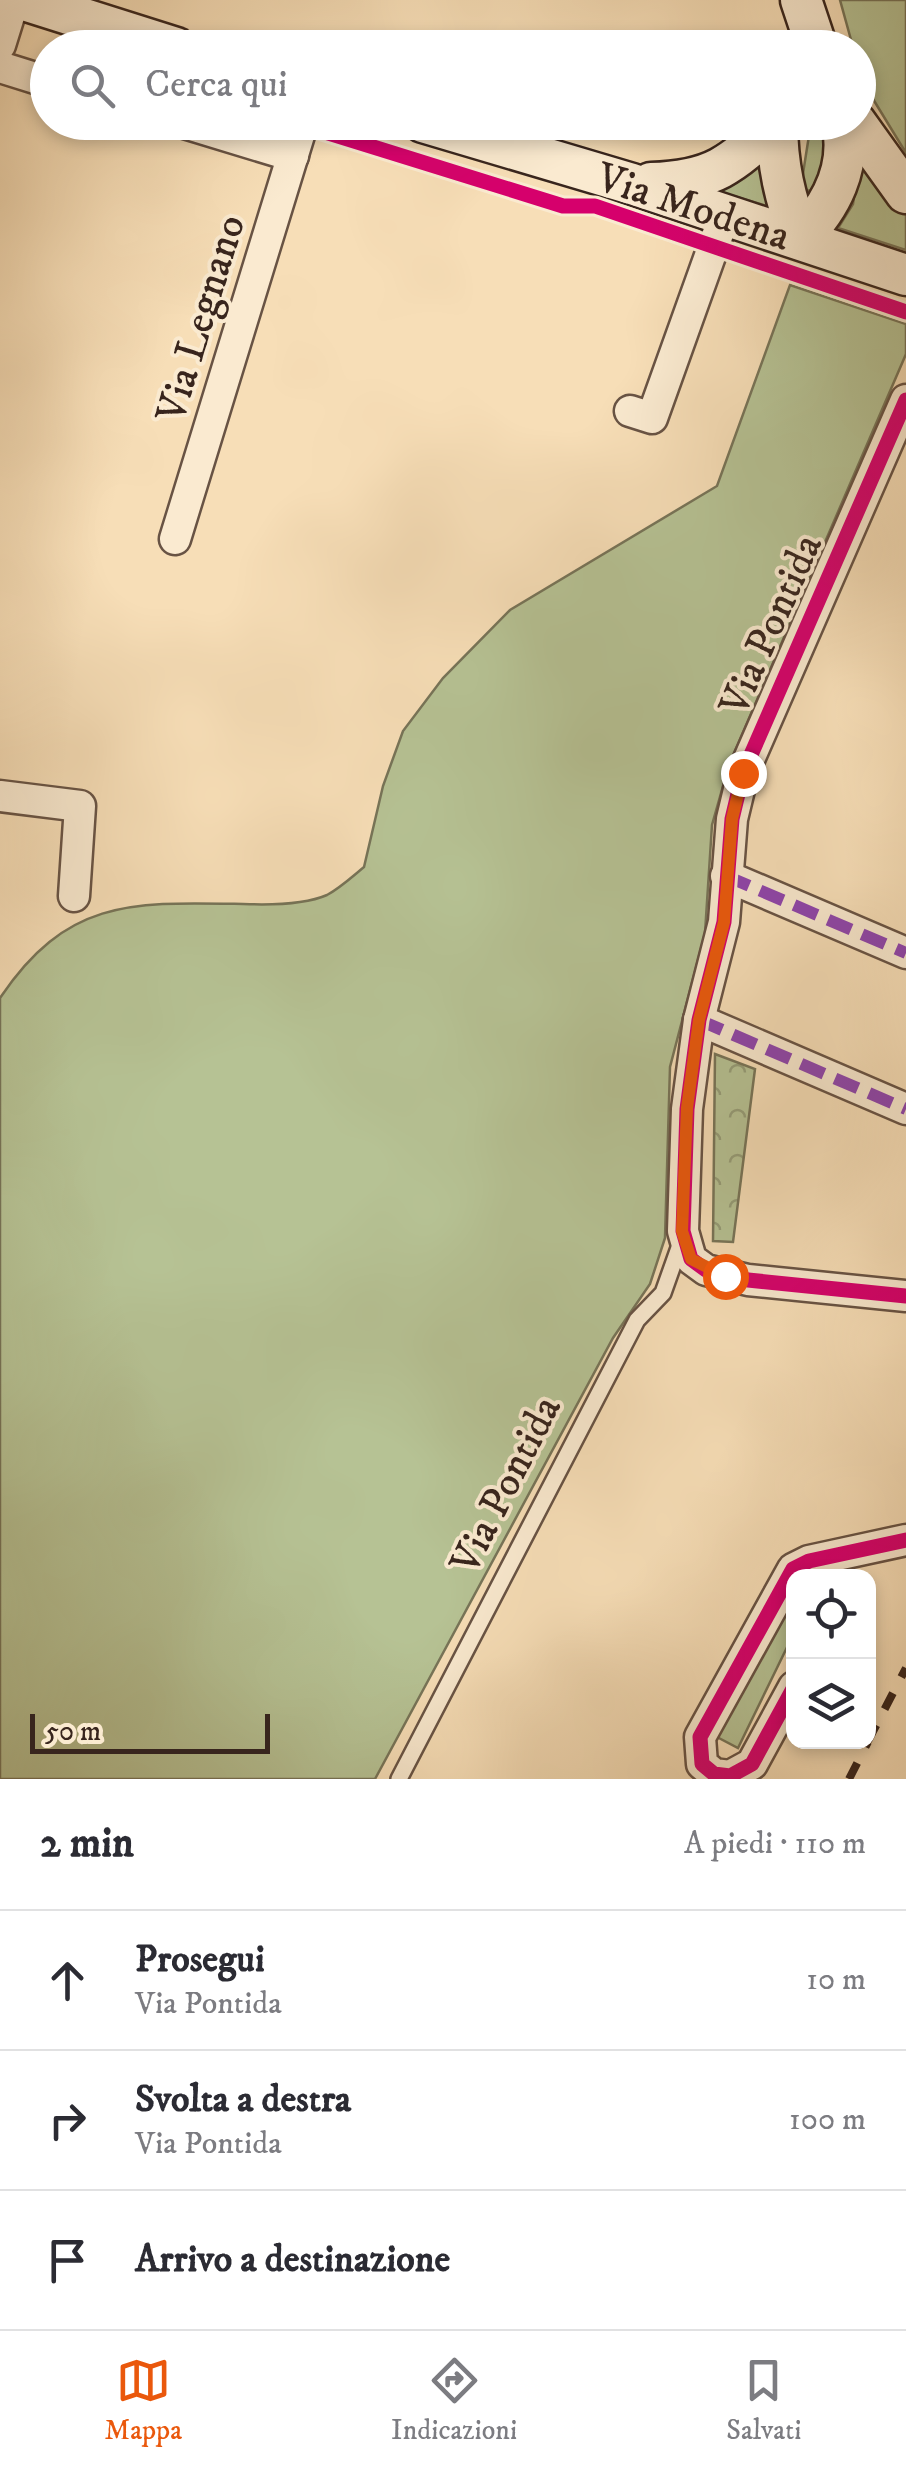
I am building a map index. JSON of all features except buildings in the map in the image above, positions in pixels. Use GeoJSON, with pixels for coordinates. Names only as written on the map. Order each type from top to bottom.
{"type":"FeatureCollection","features":[{"type":"Feature","properties":{"kind":"main road"},"geometry":{"type":"LineString","coordinates":[[24,0],[119,30]]}},
{"type":"Feature","properties":{"kind":"main road"},"geometry":{"type":"LineString","coordinates":[[789,30],[790,0]]}},
{"type":"Feature","properties":{"kind":"main road"},"geometry":{"type":"LineString","coordinates":[[801,0],[811,30]]}},
{"type":"Feature","properties":{"kind":"main road","name":"Via Modena"},"geometry":{"type":"LineString","coordinates":[[484,140],[632,184],[906,275]]}},
{"type":"Feature","properties":{"kind":"main road"},"geometry":{"type":"LineString","coordinates":[[632,184],[693,182],[736,160],[758,140]]}},
{"type":"Feature","properties":{"kind":"main road"},"geometry":{"type":"LineString","coordinates":[[777,140],[784,196],[800,238],[817,221],[842,177],[846,140]]}},
{"type":"Feature","properties":{"kind":"main road"},"geometry":{"type":"LineString","coordinates":[[868,140],[906,193]]}},
{"type":"Feature","properties":{"kind":"street"},"geometry":{"type":"LineString","coordinates":[[0,45],[14,0]]}},
{"type":"Feature","properties":{"kind":"street"},"geometry":{"type":"LineString","coordinates":[[0,67],[30,76]]}},
{"type":"Feature","properties":{"kind":"street"},"geometry":{"type":"LineString","coordinates":[[240,140],[292,156]]}},
{"type":"Feature","properties":{"kind":"street","name":"Via Legnano"},"geometry":{"type":"LineString","coordinates":[[175,539],[297,140]]}},
{"type":"Feature","properties":{"kind":"street"},"geometry":{"type":"LineString","coordinates":[[630,411],[652,418],[725,214]]}},
{"type":"Feature","properties":{"kind":"street","name":"Via Pontida"},"geometry":{"type":"LineString","coordinates":[[682,1231],[687,1108],[699,1020],[724,922],[726,876],[743,773],[906,400]]}},
{"type":"Feature","properties":{"kind":"street"},"geometry":{"type":"LineString","coordinates":[[0,796],[80,806],[74,896]]}},
{"type":"Feature","properties":{"kind":"street"},"geometry":{"type":"LineString","coordinates":[[726,876],[906,953]]}},
{"type":"Feature","properties":{"kind":"street"},"geometry":{"type":"LineString","coordinates":[[699,1020],[906,1109]]}},
{"type":"Feature","properties":{"kind":"street"},"geometry":{"type":"LineString","coordinates":[[682,1231],[691,1259],[725,1276],[906,1296]]}},
{"type":"Feature","properties":{"kind":"street"},"geometry":{"type":"LineString","coordinates":[[786,1702],[752,1764],[742,1772],[714,1774],[702,1764],[700,1737],[793,1569],[808,1560],[906,1540]]}},
{"type":"Feature","properties":{"kind":"street"},"geometry":{"type":"LineString","coordinates":[[872,1569],[906,1548]]}},
{"type":"Feature","properties":{"kind":"lane","name":"Via Pontida"},"geometry":{"type":"LineString","coordinates":[[399,1779],[637,1320],[663,1293],[682,1231]]}},
{"type":"Feature","properties":{"kind":"green space"},"geometry":{"type":"Polygon","coordinates":[[[840,0],[906,0],[906,153],[876,104],[876,30],[848,30],[840,0]]]}},
{"type":"Feature","properties":{"kind":"green space"},"geometry":{"type":"Polygon","coordinates":[[[808,140],[826,140],[821,179],[809,191],[801,186],[808,140]]]}},
{"type":"Feature","properties":{"kind":"green space"},"geometry":{"type":"Polygon","coordinates":[[[763,152],[777,209],[710,189],[763,152]]]}},
{"type":"Feature","properties":{"kind":"green space"},"geometry":{"type":"Polygon","coordinates":[[[860,156],[906,211],[906,250],[838,228],[853,204],[860,156]]]}},
{"type":"Feature","properties":{"kind":"green space"},"geometry":{"type":"Polygon","coordinates":[[[790,285],[906,324],[906,354],[729,765],[712,825],[705,933],[670,1067],[665,1238],[650,1284],[613,1338],[375,1779],[0,1779],[0,998],[25,965],[51,941],[77,924],[105,913],[168,904],[308,901],[332,892],[364,867],[383,786],[403,731],[443,678],[510,610],[717,486],[790,285]]]}},
{"type":"Feature","properties":{"kind":"green space"},"geometry":{"type":"Polygon","coordinates":[[[715,1054],[755,1069],[733,1242],[713,1241],[715,1054]]]}},
{"type":"Feature","properties":{"kind":"green space"},"geometry":{"type":"Polygon","coordinates":[[[786,1596],[786,1649],[738,1748],[717,1737],[786,1596]]]}},
{"type":"Feature","properties":{"kind":"railway"},"geometry":{"type":"LineString","coordinates":[[876,1726],[906,1668]]}},
{"type":"Feature","properties":{"kind":"railway"},"geometry":{"type":"LineString","coordinates":[[849,1779],[864,1749]]}},
{"type":"Feature","properties":{"kind":"marked path"},"geometry":{"type":"LineString","coordinates":[[726,876],[906,953]]}},
{"type":"Feature","properties":{"kind":"marked path"},"geometry":{"type":"LineString","coordinates":[[699,1020],[906,1109]]}},
{"type":"Feature","properties":{"kind":"cycle path"},"geometry":{"type":"LineString","coordinates":[[351,140],[563,206],[595,206],[906,312]]}},
{"type":"Feature","properties":{"kind":"cycle path"},"geometry":{"type":"LineString","coordinates":[[906,400],[743,773],[732,819],[724,922],[699,1020],[687,1109],[683,1231],[691,1259],[706,1270],[748,1280],[906,1296]]}},
{"type":"Feature","properties":{"kind":"cycle path"},"geometry":{"type":"LineString","coordinates":[[786,1702],[752,1764],[730,1776],[714,1774],[702,1764],[700,1737],[793,1569],[809,1561],[906,1540]]}},
{"type":"Feature","properties":{"kind":"route"},"geometry":{"type":"LineString","coordinates":[[725,1276],[706,1270],[691,1259],[682,1231],[693,1057],[724,922],[732,819],[743,773]]}}]}
